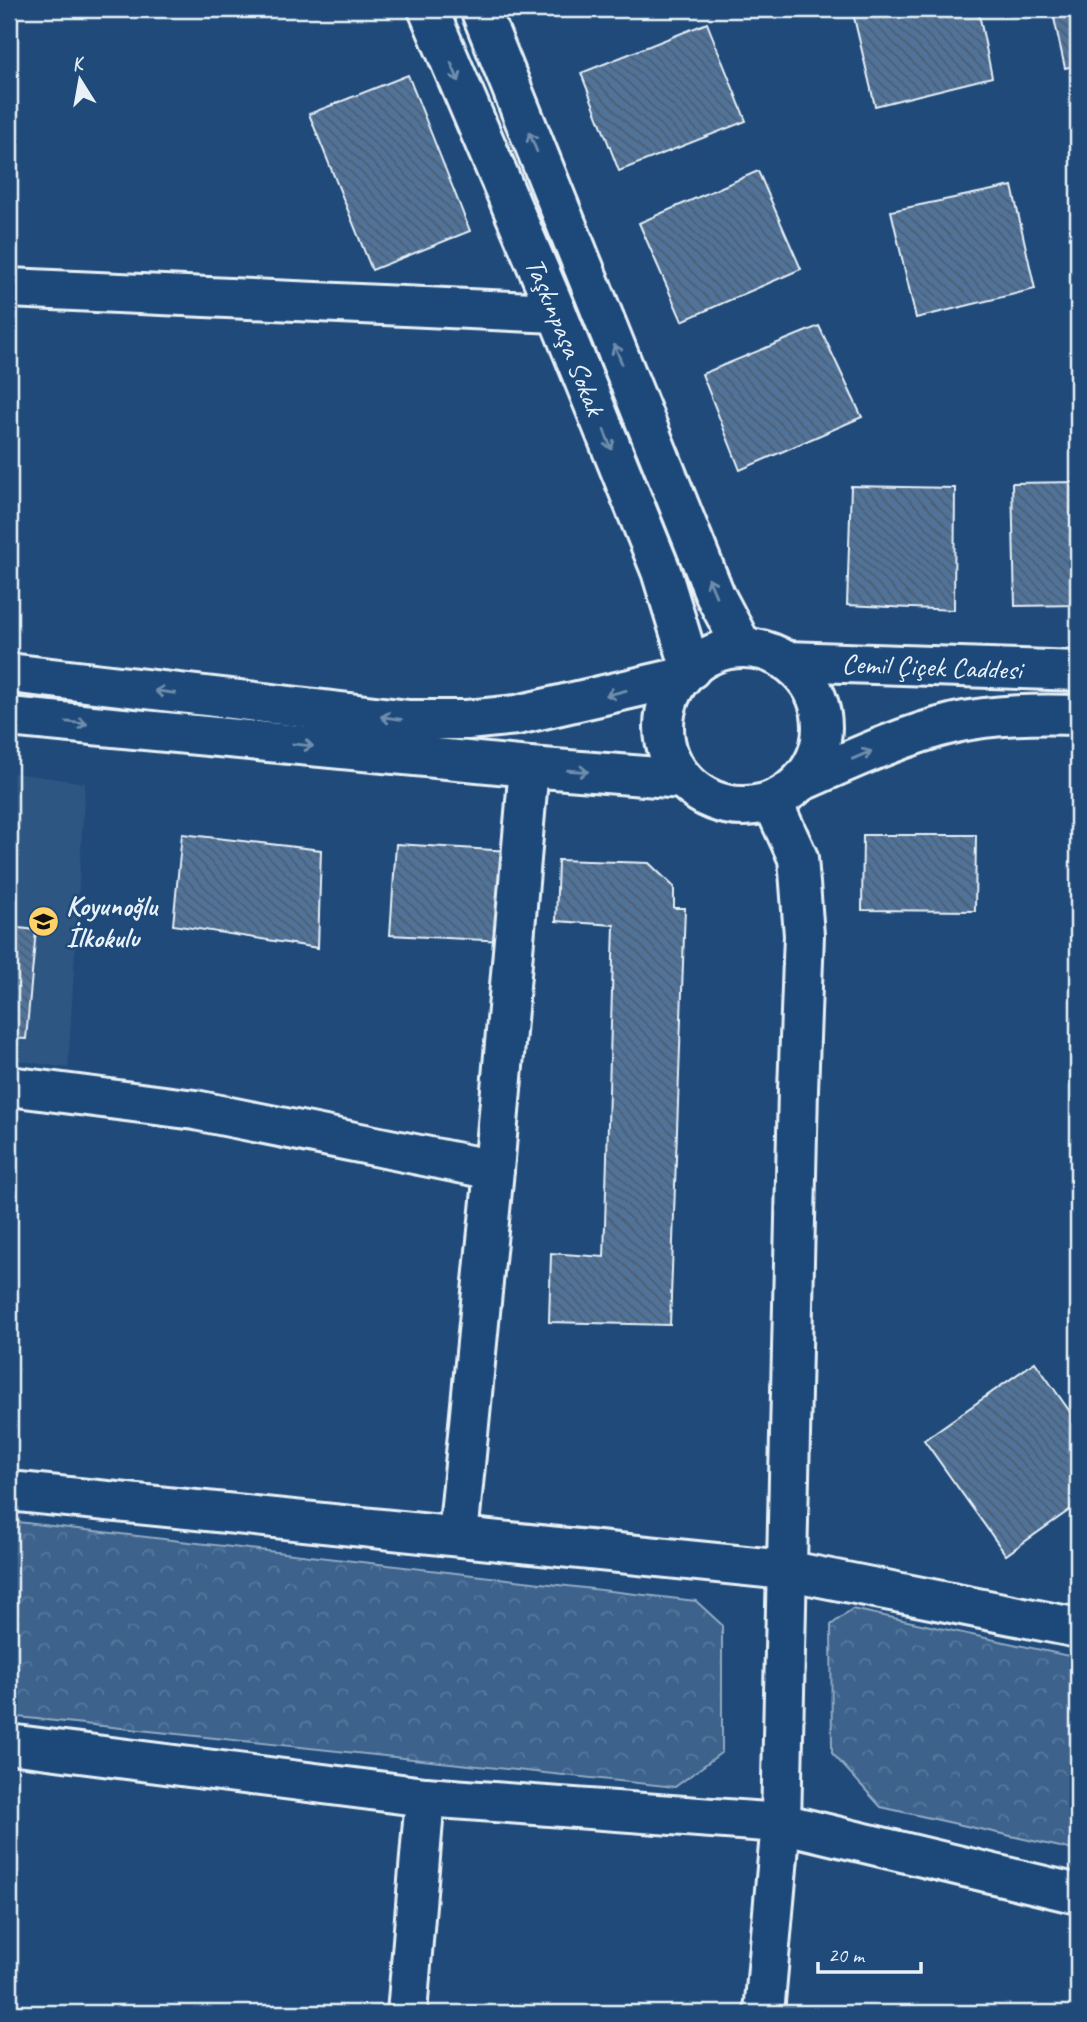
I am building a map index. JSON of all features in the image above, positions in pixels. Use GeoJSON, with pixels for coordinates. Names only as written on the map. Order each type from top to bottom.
{"type":"FeatureCollection","features":[{"type":"Feature","properties":{"kind":"street","name":"Taşkınpaşa Sokak"},"geometry":{"type":"LineString","coordinates":[[428,9],[557,313],[661,571],[687,673]]}},
{"type":"Feature","properties":{"kind":"street"},"geometry":{"type":"LineString","coordinates":[[480,9],[715,595],[743,648]]}},
{"type":"Feature","properties":{"kind":"street"},"geometry":{"type":"LineString","coordinates":[[9,288],[557,313]]}},
{"type":"Feature","properties":{"kind":"street"},"geometry":{"type":"LineString","coordinates":[[743,648],[766,652],[786,661],[804,677],[816,696],[822,719],[821,742],[813,764],[786,791],[748,806],[724,804],[701,794],[683,779],[671,760],[664,739],[664,717],[671,696],[687,673],[699,662],[720,652],[743,648]]}},
{"type":"Feature","properties":{"kind":"street","name":"Cemil Çiçek Caddesi"},"geometry":{"type":"LineString","coordinates":[[786,661],[1078,671]]}},
{"type":"Feature","properties":{"kind":"street"},"geometry":{"type":"LineString","coordinates":[[9,673],[409,720],[455,720],[517,715],[687,673]]}},
{"type":"Feature","properties":{"kind":"street","name":"Cemil Çiçek Caddesi"},"geometry":{"type":"LineString","coordinates":[[786,791],[892,743],[957,723],[1032,714],[1078,715]]}},
{"type":"Feature","properties":{"kind":"street"},"geometry":{"type":"LineString","coordinates":[[9,717],[529,767],[683,779]]}},
{"type":"Feature","properties":{"kind":"street"},"geometry":{"type":"LineString","coordinates":[[458,1536],[494,1170],[529,767]]}},
{"type":"Feature","properties":{"kind":"street"},"geometry":{"type":"LineString","coordinates":[[764,2013],[781,1823],[785,1570],[804,935],[798,858],[786,791]]}},
{"type":"Feature","properties":{"kind":"street"},"geometry":{"type":"LineString","coordinates":[[9,1086],[195,1110],[494,1170]]}},
{"type":"Feature","properties":{"kind":"street"},"geometry":{"type":"LineString","coordinates":[[9,1490],[785,1570],[1078,1628]]}},
{"type":"Feature","properties":{"kind":"street"},"geometry":{"type":"LineString","coordinates":[[9,1744],[425,1797],[781,1823],[1078,1894]]}},
{"type":"Feature","properties":{"kind":"street"},"geometry":{"type":"LineString","coordinates":[[407,2013],[425,1797]]}},
{"type":"Feature","properties":{"kind":"shaded area","name":"Koyunoğlu İlkokulu"},"geometry":{"type":"Polygon","coordinates":[[[9,772],[85,783],[68,1068],[9,1059],[9,772]]]}},
{"type":"Feature","properties":{"kind":"green space"},"geometry":{"type":"Polygon","coordinates":[[[9,1521],[696,1601],[722,1625],[722,1752],[675,1787],[9,1716],[9,1521]]]}},
{"type":"Feature","properties":{"kind":"green space"},"geometry":{"type":"Polygon","coordinates":[[[852,1609],[1078,1658],[1078,1851],[881,1807],[832,1753],[831,1625],[852,1609]]]}},
{"type":"Feature","properties":{"kind":"building"},"geometry":{"type":"Polygon","coordinates":[[[852,9],[978,9],[992,77],[875,106],[852,9]]]}},
{"type":"Feature","properties":{"kind":"building"},"geometry":{"type":"Polygon","coordinates":[[[1052,9],[1078,9],[1078,65],[1065,68],[1052,9]]]}},
{"type":"Feature","properties":{"kind":"building"},"geometry":{"type":"Polygon","coordinates":[[[707,23],[746,121],[619,171],[581,73],[707,23]]]}},
{"type":"Feature","properties":{"kind":"building"},"geometry":{"type":"Polygon","coordinates":[[[408,75],[470,231],[372,270],[309,114],[408,75]]]}},
{"type":"Feature","properties":{"kind":"building"},"geometry":{"type":"Polygon","coordinates":[[[758,171],[801,269],[682,321],[639,223],[758,171]]]}},
{"type":"Feature","properties":{"kind":"building"},"geometry":{"type":"Polygon","coordinates":[[[1012,186],[1035,289],[916,318],[891,211],[1012,186]]]}},
{"type":"Feature","properties":{"kind":"building"},"geometry":{"type":"Polygon","coordinates":[[[819,326],[862,417],[740,470],[702,374],[819,326]]]}},
{"type":"Feature","properties":{"kind":"building"},"geometry":{"type":"Polygon","coordinates":[[[1078,482],[1078,605],[1015,606],[1012,483],[1078,482]]]}},
{"type":"Feature","properties":{"kind":"building"},"geometry":{"type":"Polygon","coordinates":[[[851,486],[955,488],[954,610],[847,605],[851,486]]]}},
{"type":"Feature","properties":{"kind":"building"},"geometry":{"type":"Polygon","coordinates":[[[182,834],[321,850],[318,948],[173,925],[182,834]]]}},
{"type":"Feature","properties":{"kind":"building"},"geometry":{"type":"Polygon","coordinates":[[[863,835],[976,835],[975,911],[862,910],[863,835]]]}},
{"type":"Feature","properties":{"kind":"building"},"geometry":{"type":"Polygon","coordinates":[[[396,844],[509,851],[503,941],[390,935],[396,844]]]}},
{"type":"Feature","properties":{"kind":"building"},"geometry":{"type":"Polygon","coordinates":[[[558,860],[649,863],[674,887],[674,908],[685,908],[670,1325],[549,1322],[551,1253],[604,1257],[614,925],[556,921],[558,860]]]}},
{"type":"Feature","properties":{"kind":"building"},"geometry":{"type":"Polygon","coordinates":[[[9,927],[36,930],[26,1039],[9,1038],[9,927]]]}},
{"type":"Feature","properties":{"kind":"building"},"geometry":{"type":"Polygon","coordinates":[[[1035,1362],[1078,1423],[1078,1504],[1006,1555],[924,1440],[1035,1362]]]}},
{"type":"Feature","properties":{"kind":"place","name":"Koyunoğlu İlkokulu"},"geometry":{"type":"Point","coordinates":[43,921]}}]}
